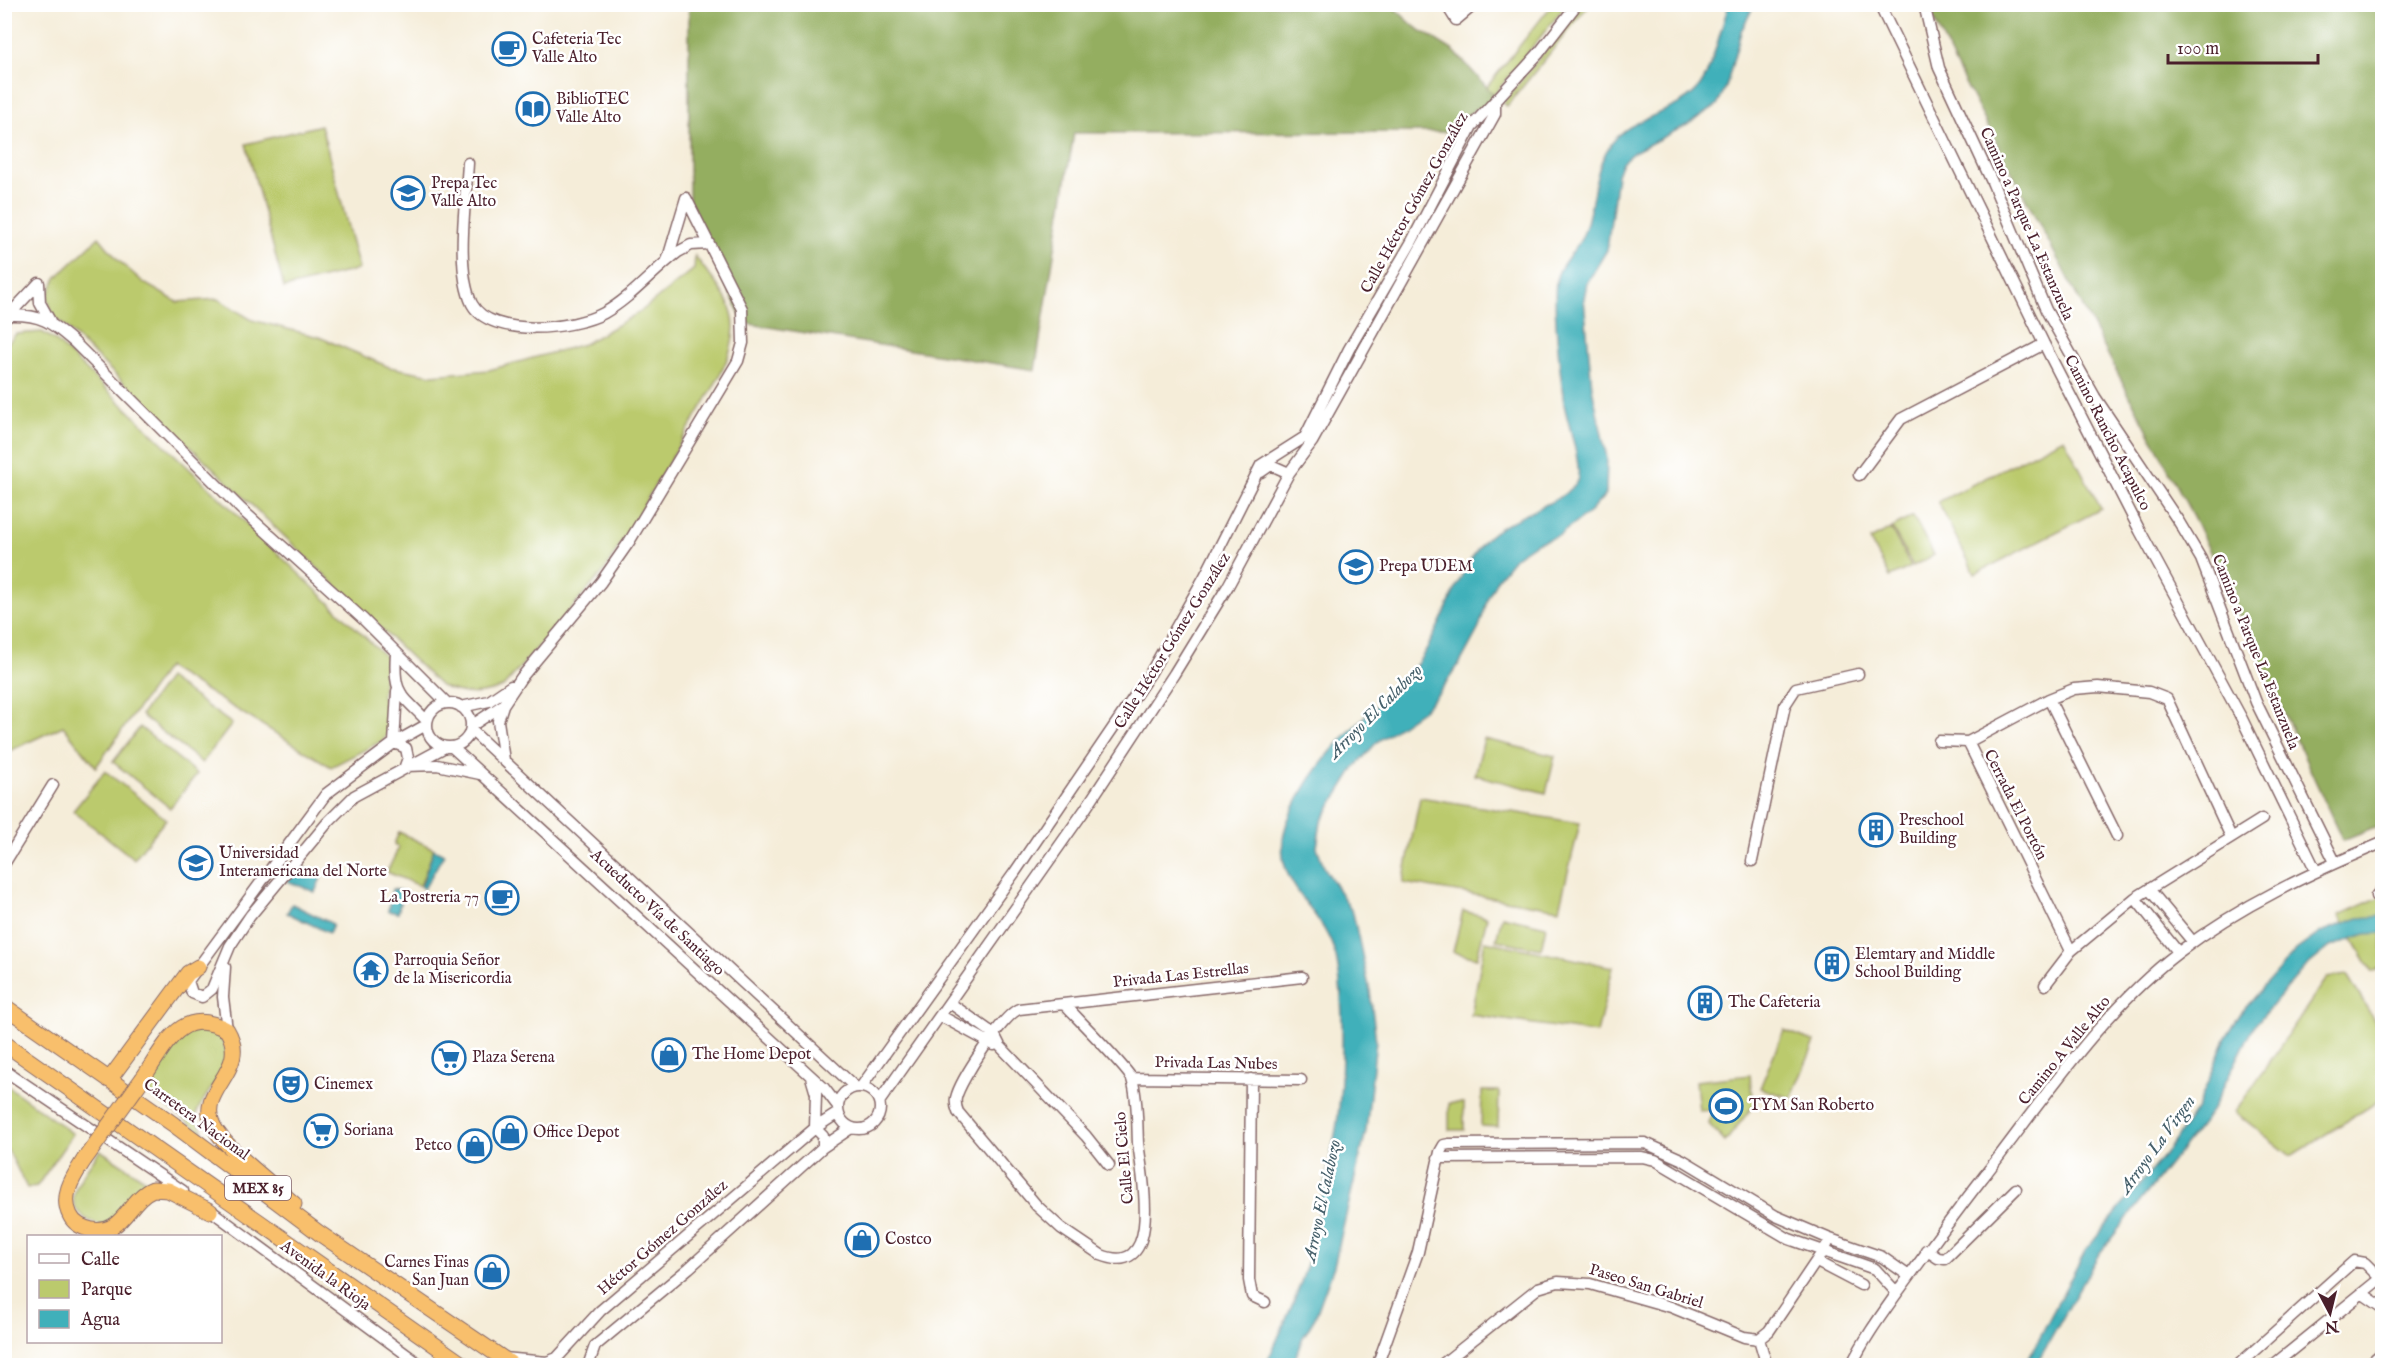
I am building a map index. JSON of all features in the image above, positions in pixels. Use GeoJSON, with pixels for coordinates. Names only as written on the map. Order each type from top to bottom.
{"type":"FeatureCollection","features":[{"type":"Feature","properties":{"kind":"highway"},"geometry":{"type":"LineString","coordinates":[[109,1080],[188,973],[198,967]]}},
{"type":"Feature","properties":{"kind":"highway","name":"Carretera Nacional"},"geometry":{"type":"LineString","coordinates":[[4,1006],[320,1233],[509,1362]]}},
{"type":"Feature","properties":{"kind":"highway"},"geometry":{"type":"LineString","coordinates":[[210,1211],[168,1190],[153,1188],[135,1201],[117,1225],[98,1231],[86,1229],[70,1216],[67,1198],[72,1180],[84,1160],[172,1037],[185,1025],[203,1020],[227,1030],[234,1045],[232,1065],[209,1106],[212,1124],[226,1142],[293,1203],[320,1233]]}},
{"type":"Feature","properties":{"kind":"highway","name":"MEX 85"},"geometry":{"type":"LineString","coordinates":[[4,1043],[465,1365]]}},
{"type":"Feature","properties":{"kind":"street"},"geometry":{"type":"LineString","coordinates":[[1446,4],[1456,20],[1475,4]]}},
{"type":"Feature","properties":{"kind":"street"},"geometry":{"type":"LineString","coordinates":[[1495,103],[1577,4]]}},
{"type":"Feature","properties":{"kind":"street","name":"Camino Rancho Acapulco"},"geometry":{"type":"LineString","coordinates":[[1879,4],[2044,344],[2135,522],[2242,719],[2316,871]]}},
{"type":"Feature","properties":{"kind":"street","name":"Camino a Parque La Estanzuela"},"geometry":{"type":"LineString","coordinates":[[1924,4],[1939,68],[1993,184],[2046,309],[2095,397],[2197,551],[2256,702],[2336,862]]}},
{"type":"Feature","properties":{"kind":"street","name":"Calle Héctor Gómez González"},"geometry":{"type":"LineString","coordinates":[[858,1087],[1015,872],[1151,672],[1205,576],[1265,461],[1308,440],[1349,349],[1411,243],[1442,180],[1473,126],[1495,103]]}},
{"type":"Feature","properties":{"kind":"street","name":"Calle Héctor Gómez González"},"geometry":{"type":"LineString","coordinates":[[879,1102],[1084,811],[1174,674],[1228,586],[1289,473],[1454,187],[1495,114],[1495,103]]}},
{"type":"Feature","properties":{"kind":"street"},"geometry":{"type":"LineString","coordinates":[[468,163],[465,276],[472,304],[478,312],[498,324],[535,328],[579,322],[603,314],[668,260],[692,245],[708,244]]}},
{"type":"Feature","properties":{"kind":"street"},"geometry":{"type":"LineString","coordinates":[[1442,180],[1454,187]]}},
{"type":"Feature","properties":{"kind":"street"},"geometry":{"type":"LineString","coordinates":[[7,317],[39,283],[40,303],[50,321],[92,358],[241,509],[363,619],[447,703],[461,707],[489,701],[503,694],[520,678],[601,582],[618,558],[738,361],[743,343],[742,309],[686,198],[668,260]]}},
{"type":"Feature","properties":{"kind":"street"},"geometry":{"type":"LineString","coordinates":[[7,317],[31,315],[50,321]]}},
{"type":"Feature","properties":{"kind":"street"},"geometry":{"type":"LineString","coordinates":[[1859,475],[1901,419],[2044,344]]}},
{"type":"Feature","properties":{"kind":"street"},"geometry":{"type":"LineString","coordinates":[[1257,476],[1271,465],[1289,473]]}},
{"type":"Feature","properties":{"kind":"street"},"geometry":{"type":"LineString","coordinates":[[394,743],[398,691],[394,679],[396,653]]}},
{"type":"Feature","properties":{"kind":"street"},"geometry":{"type":"LineString","coordinates":[[1752,861],[1785,705],[1790,695],[1796,688],[1858,674]]}},
{"type":"Feature","properties":{"kind":"street"},"geometry":{"type":"LineString","coordinates":[[447,703],[434,709],[427,723],[394,743],[326,794],[188,981],[192,993],[202,997],[212,989],[230,946],[276,883],[328,822],[354,796],[405,766],[465,740],[471,728],[494,714],[503,705],[520,678]]}},
{"type":"Feature","properties":{"kind":"street","name":"Cerrada El Portón"},"geometry":{"type":"LineString","coordinates":[[2071,951],[1968,742],[2049,699],[2086,687],[2162,695],[2167,699],[2231,837]]}},
{"type":"Feature","properties":{"kind":"street"},"geometry":{"type":"LineString","coordinates":[[398,691],[427,723],[430,737],[449,747]]}},
{"type":"Feature","properties":{"kind":"street"},"geometry":{"type":"LineString","coordinates":[[2049,699],[2117,836]]}},
{"type":"Feature","properties":{"kind":"street"},"geometry":{"type":"LineString","coordinates":[[503,705],[498,721],[504,761]]}},
{"type":"Feature","properties":{"kind":"street"},"geometry":{"type":"LineString","coordinates":[[461,707],[469,717],[471,728]]}},
{"type":"Feature","properties":{"kind":"street","name":"Acueducto Vía de Santiago"},"geometry":{"type":"LineString","coordinates":[[471,728],[858,1087]]}},
{"type":"Feature","properties":{"kind":"street"},"geometry":{"type":"LineString","coordinates":[[1939,741],[1968,742]]}},
{"type":"Feature","properties":{"kind":"street"},"geometry":{"type":"LineString","coordinates":[[394,743],[406,748],[408,758],[405,766]]}},
{"type":"Feature","properties":{"kind":"street","name":"Acueducto Vía de Santiago"},"geometry":{"type":"LineString","coordinates":[[449,747],[488,778],[809,1074],[824,1088],[838,1109]]}},
{"type":"Feature","properties":{"kind":"street"},"geometry":{"type":"LineString","coordinates":[[405,766],[445,766],[471,771],[488,778]]}},
{"type":"Feature","properties":{"kind":"street"},"geometry":{"type":"LineString","coordinates":[[4,864],[53,785]]}},
{"type":"Feature","properties":{"kind":"street"},"geometry":{"type":"LineString","coordinates":[[2045,985],[2071,951],[2135,898],[2262,819]]}},
{"type":"Feature","properties":{"kind":"street","name":"Camino A Valle Alto"},"geometry":{"type":"LineString","coordinates":[[1851,1365],[1872,1326],[1926,1250],[2107,1019],[2178,952],[2193,942],[2254,903],[2316,871],[2382,843]]}},
{"type":"Feature","properties":{"kind":"street"},"geometry":{"type":"LineString","coordinates":[[1015,872],[1032,882]]}},
{"type":"Feature","properties":{"kind":"street"},"geometry":{"type":"LineString","coordinates":[[2149,889],[2193,942]]}},
{"type":"Feature","properties":{"kind":"street"},"geometry":{"type":"LineString","coordinates":[[2135,898],[2178,952]]}},
{"type":"Feature","properties":{"kind":"street"},"geometry":{"type":"LineString","coordinates":[[227,1030],[223,983],[230,946]]}},
{"type":"Feature","properties":{"kind":"street","name":"Privada Las Estrellas"},"geometry":{"type":"LineString","coordinates":[[1064,1004],[1302,977]]}},
{"type":"Feature","properties":{"kind":"street"},"geometry":{"type":"LineString","coordinates":[[950,1003],[975,1022],[1000,1046],[1086,1136],[1109,1165]]}},
{"type":"Feature","properties":{"kind":"street"},"geometry":{"type":"LineString","coordinates":[[1064,1004],[1132,1078]]}},
{"type":"Feature","properties":{"kind":"street","name":"Calle El Cielo"},"geometry":{"type":"LineString","coordinates":[[1064,1004],[1013,1011],[991,1039],[959,1090],[955,1101],[958,1112],[1037,1206],[1061,1228],[1109,1258],[1127,1258],[1134,1254],[1141,1240],[1145,1219],[1132,1078]]}},
{"type":"Feature","properties":{"kind":"street"},"geometry":{"type":"LineString","coordinates":[[941,1016],[968,1032],[991,1039]]}},
{"type":"Feature","properties":{"kind":"street"},"geometry":{"type":"LineString","coordinates":[[968,1032],[975,1022]]}},
{"type":"Feature","properties":{"kind":"street","name":"Avenida la Rioja"},"geometry":{"type":"LineString","coordinates":[[4,1070],[210,1211],[422,1365]]}},
{"type":"Feature","properties":{"kind":"street"},"geometry":{"type":"LineString","coordinates":[[809,1074],[816,1094],[814,1128],[823,1136],[823,1147]]}},
{"type":"Feature","properties":{"kind":"street","name":"Privada Las Nubes"},"geometry":{"type":"LineString","coordinates":[[1132,1078],[1300,1080]]}},
{"type":"Feature","properties":{"kind":"street"},"geometry":{"type":"LineString","coordinates":[[1251,1079],[1248,1281],[1252,1296],[1264,1302]]}},
{"type":"Feature","properties":{"kind":"street"},"geometry":{"type":"LineString","coordinates":[[858,1087],[875,1095],[879,1102],[879,1114],[872,1125],[858,1130],[845,1125],[838,1109],[843,1093],[858,1087]]}},
{"type":"Feature","properties":{"kind":"street","name":"Héctor Gómez González"},"geometry":{"type":"LineString","coordinates":[[509,1362],[547,1362],[557,1358],[600,1311],[838,1109]]}},
{"type":"Feature","properties":{"kind":"street"},"geometry":{"type":"LineString","coordinates":[[588,1365],[595,1347],[689,1268],[823,1147],[851,1128]]}},
{"type":"Feature","properties":{"kind":"street"},"geometry":{"type":"LineString","coordinates":[[1642,1157],[1645,1143]]}},
{"type":"Feature","properties":{"kind":"street"},"geometry":{"type":"LineString","coordinates":[[1377,1365],[1418,1251],[1438,1158],[1442,1147],[1449,1144],[1645,1143],[1683,1160],[1776,1216],[1830,1239],[1882,1257],[1909,1276]]}},
{"type":"Feature","properties":{"kind":"street"},"geometry":{"type":"LineString","coordinates":[[1549,1144],[1549,1158]]}},
{"type":"Feature","properties":{"kind":"street"},"geometry":{"type":"LineString","coordinates":[[1438,1158],[1642,1157],[1673,1169],[1789,1239],[1875,1269],[1897,1293]]}},
{"type":"Feature","properties":{"kind":"street"},"geometry":{"type":"LineString","coordinates":[[1926,1250],[1938,1258],[1945,1259],[2016,1189]]}},
{"type":"Feature","properties":{"kind":"street"},"geometry":{"type":"LineString","coordinates":[[1735,1207],[1743,1196]]}},
{"type":"Feature","properties":{"kind":"street"},"geometry":{"type":"LineString","coordinates":[[1767,1365],[1759,1339],[1769,1331],[1817,1262],[1830,1239]]}},
{"type":"Feature","properties":{"kind":"street"},"geometry":{"type":"LineString","coordinates":[[1875,1269],[1882,1257]]}},
{"type":"Feature","properties":{"kind":"street"},"geometry":{"type":"LineString","coordinates":[[2237,1365],[2354,1261],[2365,1263],[2381,1277],[2363,1294],[2272,1365]]}},
{"type":"Feature","properties":{"kind":"street"},"geometry":{"type":"LineString","coordinates":[[1817,1262],[1861,1285]]}},
{"type":"Feature","properties":{"kind":"street","name":"Paseo San Gabriel"},"geometry":{"type":"LineString","coordinates":[[1440,1365],[1538,1287],[1565,1281],[1590,1284],[1671,1307],[1744,1337],[1759,1339]]}},
{"type":"Feature","properties":{"kind":"street"},"geometry":{"type":"LineString","coordinates":[[2363,1294],[2382,1307]]}},
{"type":"Feature","properties":{"kind":"street"},"geometry":{"type":"LineString","coordinates":[[2367,1365],[2382,1353]]}},
{"type":"Feature","properties":{"kind":"green space"},"geometry":{"type":"Polygon","coordinates":[[[689,4],[1391,5],[1415,27],[1454,51],[1494,95],[1481,112],[1476,108],[1465,119],[1470,124],[1460,132],[1074,133],[1035,370],[744,323],[689,205],[689,4]]]}},
{"type":"Feature","properties":{"kind":"green space"},"geometry":{"type":"Polygon","coordinates":[[[1552,5],[1566,5],[1494,95],[1486,88],[1552,5]]]}},
{"type":"Feature","properties":{"kind":"green space"},"geometry":{"type":"Polygon","coordinates":[[[1582,5],[1589,5],[1507,106],[1503,103],[1582,5]]]}},
{"type":"Feature","properties":{"kind":"green space"},"geometry":{"type":"Polygon","coordinates":[[[1927,5],[2382,5],[2382,825],[2343,841],[2197,524],[1955,64],[1927,5]]]}},
{"type":"Feature","properties":{"kind":"green space"},"geometry":{"type":"Polygon","coordinates":[[[321,125],[359,269],[284,288],[246,144],[321,125]]]}},
{"type":"Feature","properties":{"kind":"green space"},"geometry":{"type":"Polygon","coordinates":[[[1444,186],[1448,189],[1320,417],[1333,388],[1444,186]]]}},
{"type":"Feature","properties":{"kind":"green space"},"geometry":{"type":"Polygon","coordinates":[[[99,237],[118,260],[144,283],[177,302],[218,299],[252,320],[319,337],[389,367],[432,375],[489,370],[584,344],[640,312],[694,269],[695,256],[727,300],[733,317],[733,338],[723,369],[713,388],[605,570],[503,687],[480,693],[458,692],[441,686],[53,315],[47,297],[56,278],[99,237]]]}},
{"type":"Feature","properties":{"kind":"green space"},"geometry":{"type":"Polygon","coordinates":[[[42,332],[55,340],[386,657],[382,696],[390,711],[391,731],[382,741],[331,767],[167,667],[96,767],[63,726],[5,753],[4,347],[16,334],[42,332]]]}},
{"type":"Feature","properties":{"kind":"green space"},"geometry":{"type":"Polygon","coordinates":[[[2064,438],[2101,509],[1975,574],[1938,502],[2064,438]]]}},
{"type":"Feature","properties":{"kind":"green space"},"geometry":{"type":"Polygon","coordinates":[[[1913,516],[1934,555],[1913,566],[1892,528],[1913,516]]]}},
{"type":"Feature","properties":{"kind":"green space"},"geometry":{"type":"Polygon","coordinates":[[[1891,529],[1911,567],[1890,577],[1870,540],[1891,529]]]}},
{"type":"Feature","properties":{"kind":"green space"},"geometry":{"type":"Polygon","coordinates":[[[168,678],[232,724],[202,763],[141,715],[168,678]]]}},
{"type":"Feature","properties":{"kind":"green space"},"geometry":{"type":"Polygon","coordinates":[[[140,727],[197,774],[170,808],[113,762],[140,727]]]}},
{"type":"Feature","properties":{"kind":"green space"},"geometry":{"type":"Polygon","coordinates":[[[1484,739],[1555,756],[1546,793],[1475,775],[1484,739]]]}},
{"type":"Feature","properties":{"kind":"green space"},"geometry":{"type":"Polygon","coordinates":[[[105,771],[166,819],[134,859],[73,811],[105,771]]]}},
{"type":"Feature","properties":{"kind":"green space"},"geometry":{"type":"Polygon","coordinates":[[[1420,797],[1580,823],[1559,909],[1403,883],[1420,797]]]}},
{"type":"Feature","properties":{"kind":"green space"},"geometry":{"type":"Polygon","coordinates":[[[399,832],[434,849],[420,886],[387,872],[399,847],[394,844],[399,832]]]}},
{"type":"Feature","properties":{"kind":"green space"},"geometry":{"type":"Polygon","coordinates":[[[2382,896],[2382,967],[2372,972],[2339,915],[2382,896]]]}},
{"type":"Feature","properties":{"kind":"green space"},"geometry":{"type":"Polygon","coordinates":[[[1463,911],[1487,917],[1477,958],[1453,952],[1463,911]]]}},
{"type":"Feature","properties":{"kind":"green space"},"geometry":{"type":"Polygon","coordinates":[[[1502,916],[1546,926],[1541,949],[1496,940],[1502,916]]]}},
{"type":"Feature","properties":{"kind":"green space"},"geometry":{"type":"Polygon","coordinates":[[[1485,941],[1613,967],[1597,1033],[1471,1015],[1485,941]]]}},
{"type":"Feature","properties":{"kind":"green space"},"geometry":{"type":"Polygon","coordinates":[[[2347,975],[2382,1033],[2382,1099],[2291,1156],[2235,1112],[2327,978],[2347,975]]]}},
{"type":"Feature","properties":{"kind":"green space"},"geometry":{"type":"Polygon","coordinates":[[[187,1029],[212,1029],[222,1040],[226,1050],[226,1060],[222,1070],[197,1112],[197,1119],[205,1135],[144,1089],[187,1029]]]}},
{"type":"Feature","properties":{"kind":"green space"},"geometry":{"type":"Polygon","coordinates":[[[1784,1030],[1815,1042],[1791,1098],[1760,1088],[1784,1030]]]}},
{"type":"Feature","properties":{"kind":"green space","name":"TYM San Roberto"},"geometry":{"type":"Polygon","coordinates":[[[1750,1075],[1752,1098],[1757,1101],[1725,1142],[1709,1124],[1712,1110],[1699,1111],[1696,1081],[1750,1075]]]}},
{"type":"Feature","properties":{"kind":"green space"},"geometry":{"type":"Polygon","coordinates":[[[5,1084],[73,1134],[37,1186],[27,1188],[9,1152],[5,1149],[5,1084]]]}},
{"type":"Feature","properties":{"kind":"green space"},"geometry":{"type":"Polygon","coordinates":[[[1482,1091],[1499,1091],[1498,1127],[1481,1126],[1482,1091]]]}},
{"type":"Feature","properties":{"kind":"green space"},"geometry":{"type":"Polygon","coordinates":[[[1449,1103],[1464,1103],[1464,1130],[1449,1130],[1449,1103]]]}},
{"type":"Feature","properties":{"kind":"green space"},"geometry":{"type":"Polygon","coordinates":[[[100,1150],[149,1182],[125,1213],[102,1226],[86,1219],[77,1211],[74,1202],[74,1193],[78,1183],[100,1150]]]}},
{"type":"Feature","properties":{"kind":"water","name":"Arroyo El Calabozo"},"geometry":{"type":"Polygon","coordinates":[[[1729,5],[1754,5],[1741,32],[1726,87],[1717,105],[1687,125],[1634,152],[1622,162],[1617,175],[1607,250],[1587,283],[1584,298],[1592,388],[1607,458],[1606,494],[1590,512],[1558,536],[1536,543],[1515,557],[1498,578],[1488,597],[1479,628],[1460,663],[1438,694],[1423,710],[1377,742],[1355,767],[1321,822],[1317,847],[1324,867],[1353,913],[1370,991],[1376,1041],[1366,1131],[1334,1266],[1315,1318],[1302,1339],[1293,1365],[1266,1365],[1297,1294],[1310,1253],[1334,1142],[1341,1086],[1342,1017],[1336,957],[1329,938],[1288,875],[1283,858],[1283,838],[1290,815],[1312,776],[1330,752],[1397,687],[1417,664],[1435,634],[1466,567],[1485,540],[1507,524],[1562,496],[1577,481],[1578,465],[1564,404],[1559,359],[1555,303],[1557,277],[1582,237],[1605,153],[1613,141],[1625,130],[1675,106],[1693,94],[1700,86],[1712,59],[1729,5]]]}},
{"type":"Feature","properties":{"kind":"water"},"geometry":{"type":"Polygon","coordinates":[[[434,849],[444,854],[424,889],[421,887],[434,849]]]}},
{"type":"Feature","properties":{"kind":"water"},"geometry":{"type":"Polygon","coordinates":[[[299,866],[322,876],[315,892],[287,881],[299,866]]]}},
{"type":"Feature","properties":{"kind":"water"},"geometry":{"type":"Polygon","coordinates":[[[392,889],[403,891],[398,913],[388,911],[392,889]]]}},
{"type":"Feature","properties":{"kind":"water"},"geometry":{"type":"Polygon","coordinates":[[[292,904],[333,924],[329,933],[287,913],[292,904]]]}},
{"type":"Feature","properties":{"kind":"water"},"geometry":{"type":"Polygon","coordinates":[[[2382,916],[2382,933],[2365,934],[2330,947],[2303,969],[2254,1026],[2210,1113],[2099,1254],[2036,1365],[2025,1365],[2085,1251],[2169,1149],[2197,1108],[2226,1037],[2241,1013],[2296,950],[2321,932],[2359,918],[2382,916]]]}},
{"type":"Feature","properties":{"kind":"place","name":"Cafeteria Tec Valle Alto"},"geometry":{"type":"Point","coordinates":[509,49]}},
{"type":"Feature","properties":{"kind":"place","name":"BiblioTEC Valle Alto"},"geometry":{"type":"Point","coordinates":[533,109]}},
{"type":"Feature","properties":{"kind":"place","name":"Prepa Tec Valle Alto"},"geometry":{"type":"Point","coordinates":[408,193]}},
{"type":"Feature","properties":{"kind":"place","name":"Prepa UDEM"},"geometry":{"type":"Point","coordinates":[1356,567]}},
{"type":"Feature","properties":{"kind":"place","name":"Preschool Building"},"geometry":{"type":"Point","coordinates":[1876,830]}},
{"type":"Feature","properties":{"kind":"place","name":"Universidad Interamericana del Norte"},"geometry":{"type":"Point","coordinates":[196,863]}},
{"type":"Feature","properties":{"kind":"place","name":"La Postreria 77"},"geometry":{"type":"Point","coordinates":[502,898]}},
{"type":"Feature","properties":{"kind":"place","name":"Elemtary and Middle School Building"},"geometry":{"type":"Point","coordinates":[1832,964]}},
{"type":"Feature","properties":{"kind":"place","name":"Parroquia Señor de la Misericordia"},"geometry":{"type":"Point","coordinates":[371,970]}},
{"type":"Feature","properties":{"kind":"place","name":"The Cafeteria"},"geometry":{"type":"Point","coordinates":[1705,1003]}},
{"type":"Feature","properties":{"kind":"place","name":"The Home Depot"},"geometry":{"type":"Point","coordinates":[669,1055]}},
{"type":"Feature","properties":{"kind":"place","name":"Plaza Serena"},"geometry":{"type":"Point","coordinates":[449,1058]}},
{"type":"Feature","properties":{"kind":"place","name":"Cinemex"},"geometry":{"type":"Point","coordinates":[291,1085]}},
{"type":"Feature","properties":{"kind":"place","name":"TYM San Roberto"},"geometry":{"type":"Point","coordinates":[1726,1106]}},
{"type":"Feature","properties":{"kind":"place","name":"Soriana"},"geometry":{"type":"Point","coordinates":[321,1131]}},
{"type":"Feature","properties":{"kind":"place","name":"Office Depot"},"geometry":{"type":"Point","coordinates":[510,1133]}},
{"type":"Feature","properties":{"kind":"place","name":"Petco"},"geometry":{"type":"Point","coordinates":[475,1146]}},
{"type":"Feature","properties":{"kind":"place","name":"Costco"},"geometry":{"type":"Point","coordinates":[862,1240]}},
{"type":"Feature","properties":{"kind":"place","name":"Carnes Finas San Juan"},"geometry":{"type":"Point","coordinates":[492,1272]}},
{"type":"Feature","properties":{"kind":"water label","name":"Arroyo La Virgen"},"geometry":{"type":"Point","coordinates":[2158,1145]}}]}
